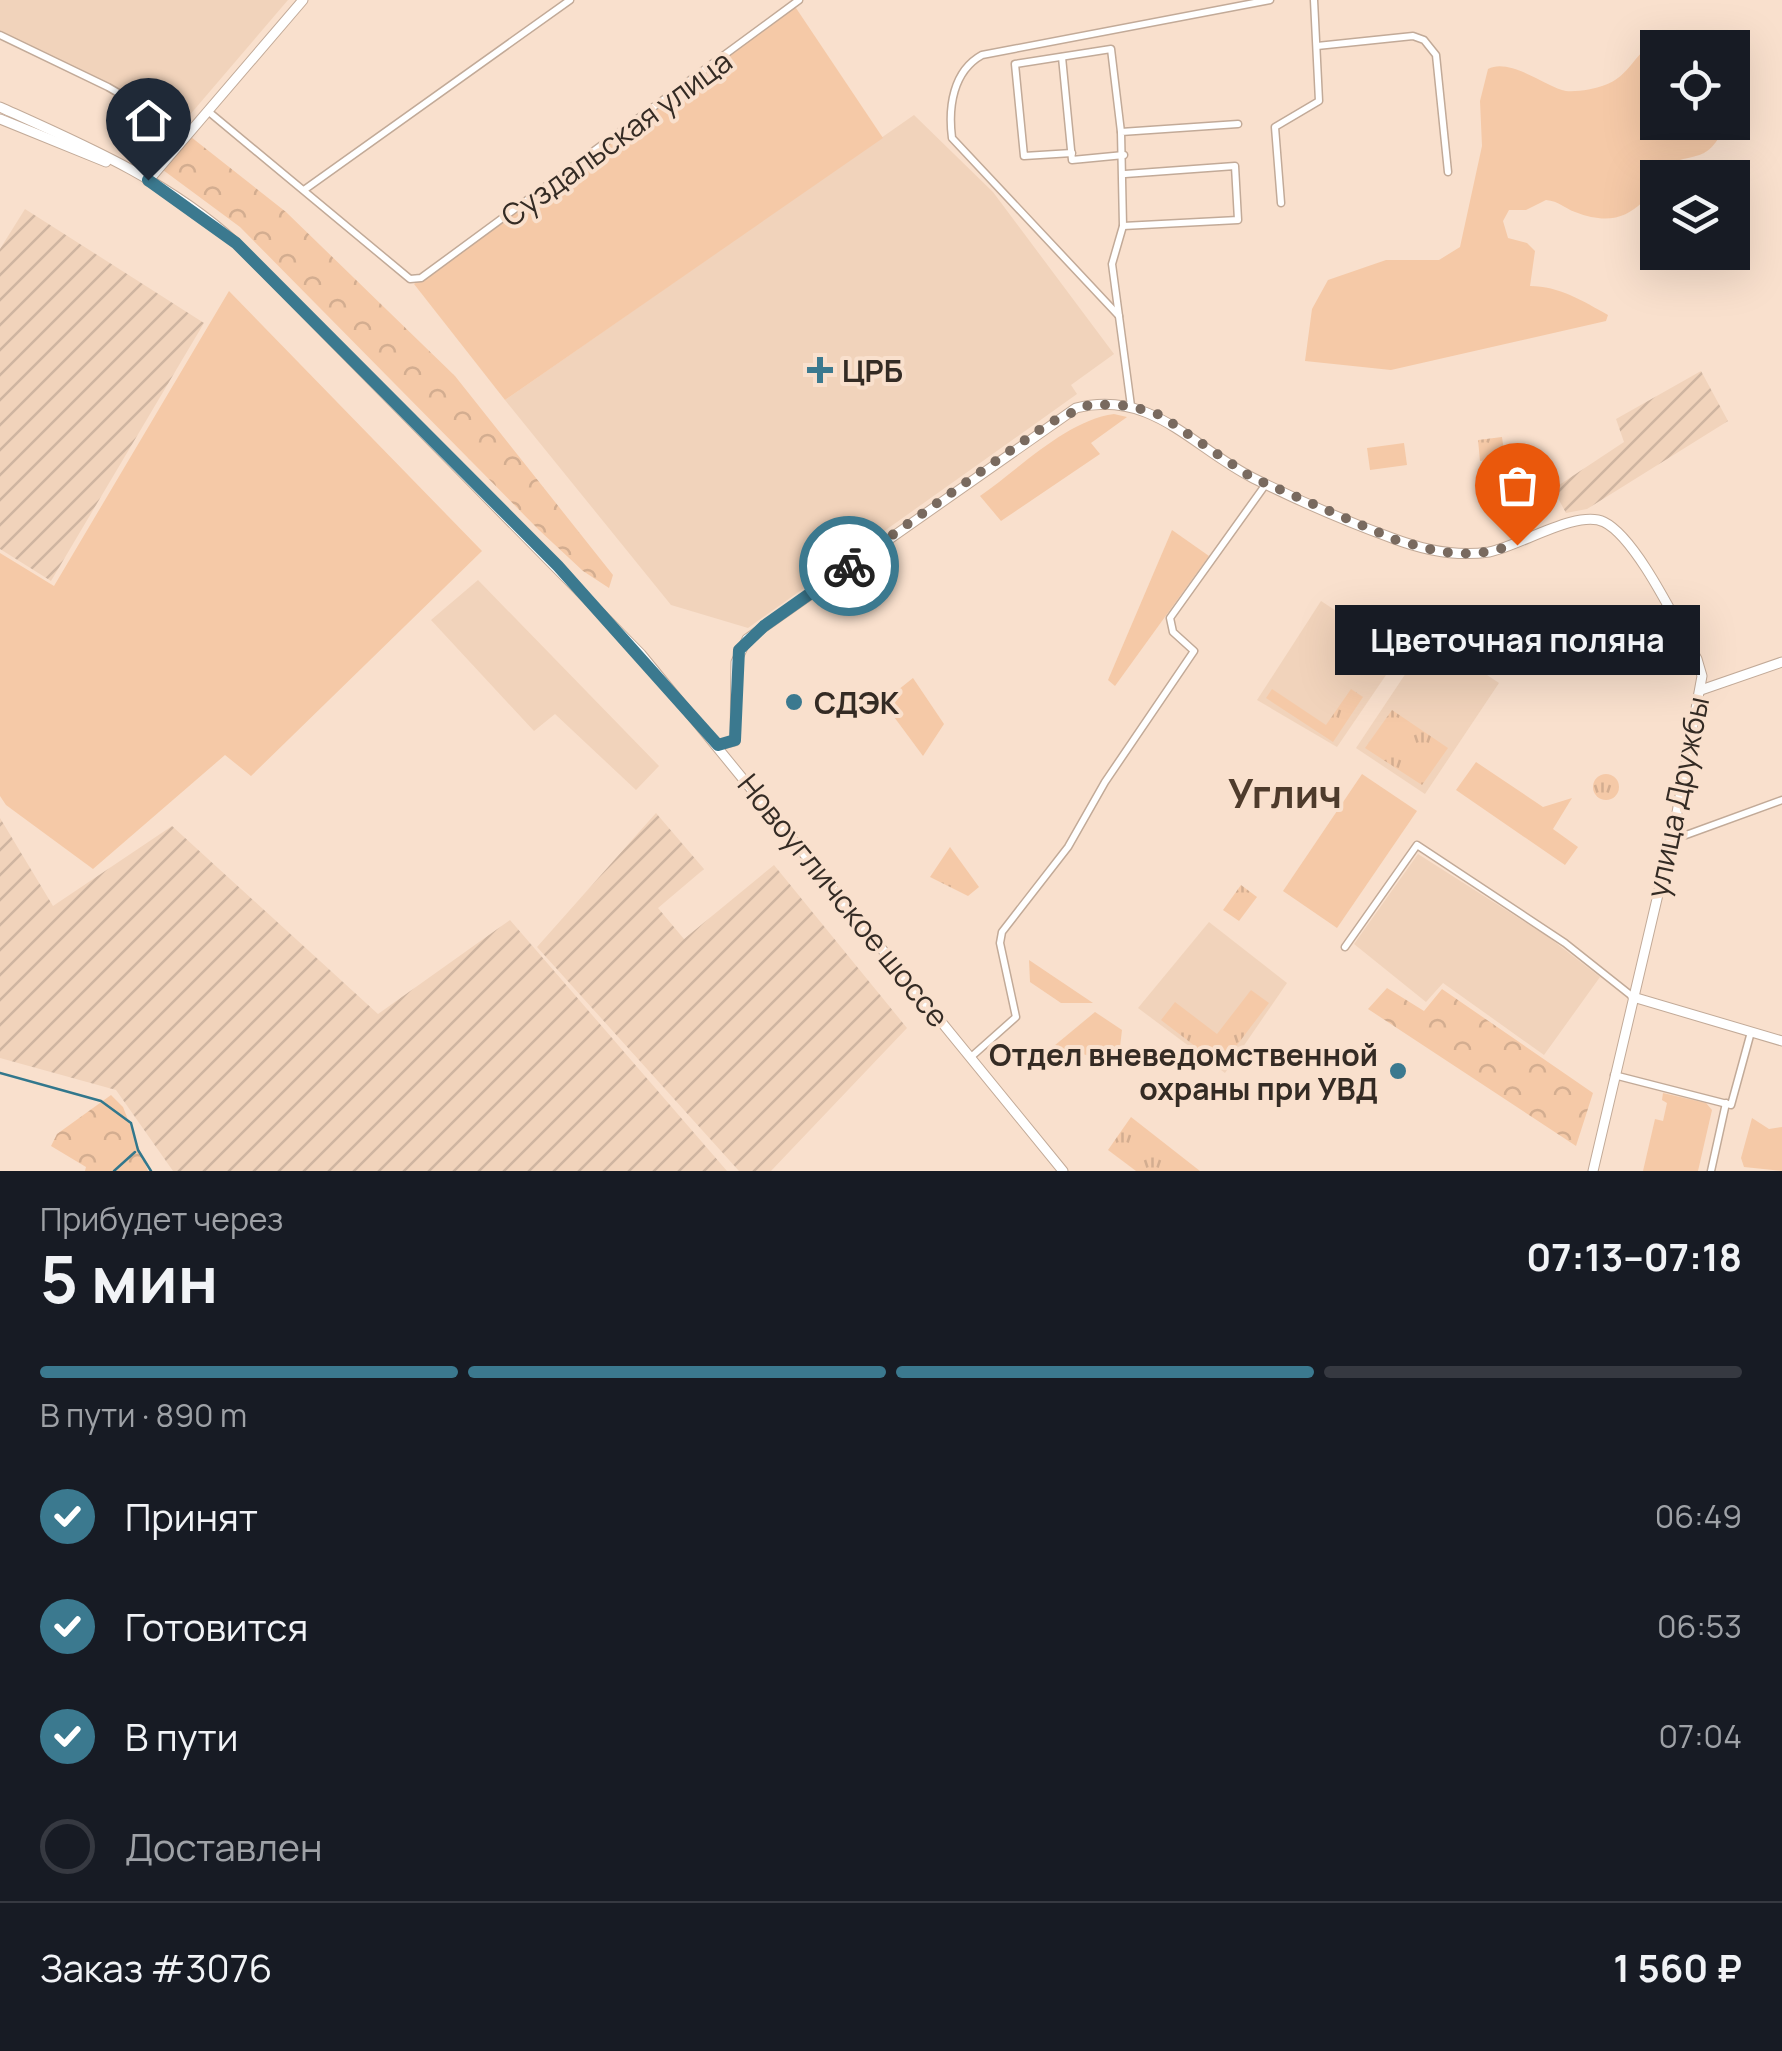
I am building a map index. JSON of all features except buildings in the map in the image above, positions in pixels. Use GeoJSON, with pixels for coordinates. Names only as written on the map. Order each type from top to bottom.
{"type":"FeatureCollection","features":[{"type":"Feature","properties":{"kind":"street"},"geometry":{"type":"LineString","coordinates":[[148,180],[303,0]]}},
{"type":"Feature","properties":{"kind":"street"},"geometry":{"type":"LineString","coordinates":[[208,112],[304,190],[570,0]]}},
{"type":"Feature","properties":{"kind":"street","name":"Суздальская улица"},"geometry":{"type":"LineString","coordinates":[[304,190],[410,279],[430,273],[800,0]]}},
{"type":"Feature","properties":{"kind":"street"},"geometry":{"type":"LineString","coordinates":[[1118,316],[952,138],[950,121],[958,82],[965,68],[982,56],[1270,0]]}},
{"type":"Feature","properties":{"kind":"street"},"geometry":{"type":"LineString","coordinates":[[1282,203],[1275,127],[1319,100],[1314,0]]}},
{"type":"Feature","properties":{"kind":"street"},"geometry":{"type":"LineString","coordinates":[[0,36],[108,87],[190,134]]}},
{"type":"Feature","properties":{"kind":"street"},"geometry":{"type":"LineString","coordinates":[[1316,46],[1413,36],[1424,40],[1436,56],[1448,172]]}},
{"type":"Feature","properties":{"kind":"street"},"geometry":{"type":"LineString","coordinates":[[1072,153],[1024,156],[1015,64],[1112,49],[1125,174],[1123,226],[1112,264],[1131,406]]}},
{"type":"Feature","properties":{"kind":"street"},"geometry":{"type":"LineString","coordinates":[[1062,57],[1072,160],[1124,155]]}},
{"type":"Feature","properties":{"kind":"street","name":"Новоугличское шоссе"},"geometry":{"type":"LineString","coordinates":[[0,107],[96,150],[114,164]]}},
{"type":"Feature","properties":{"kind":"street","name":"Новоугличское шоссе"},"geometry":{"type":"LineString","coordinates":[[0,120],[148,180],[236,243],[558,566],[718,745],[1064,1171]]}},
{"type":"Feature","properties":{"kind":"street"},"geometry":{"type":"LineString","coordinates":[[1120,132],[1238,124]]}},
{"type":"Feature","properties":{"kind":"street"},"geometry":{"type":"LineString","coordinates":[[1123,226],[1238,220],[1235,166],[1125,174]]}},
{"type":"Feature","properties":{"kind":"street","name":"улица Дружбы"},"geometry":{"type":"LineString","coordinates":[[732,762],[736,662],[747,639],[1065,413],[1091,404],[1131,406],[1166,418],[1234,468],[1266,484],[1363,527],[1441,552],[1492,551],[1579,519],[1603,522],[1629,546],[1697,659],[1701,690],[1672,833],[1593,1171]]}},
{"type":"Feature","properties":{"kind":"street","name":"Новоугличское шоссе"},"geometry":{"type":"LineString","coordinates":[[971,1057],[1016,1016],[1002,932],[1068,847],[1106,782],[1194,651],[1173,632],[1170,618],[1266,484]]}},
{"type":"Feature","properties":{"kind":"street"},"geometry":{"type":"LineString","coordinates":[[1701,690],[1782,662]]}},
{"type":"Feature","properties":{"kind":"street"},"geometry":{"type":"LineString","coordinates":[[718,745],[735,740]]}},
{"type":"Feature","properties":{"kind":"street"},"geometry":{"type":"LineString","coordinates":[[1672,833],[1686,835],[1782,800]]}},
{"type":"Feature","properties":{"kind":"street"},"geometry":{"type":"LineString","coordinates":[[1346,947],[1417,844],[1565,943],[1633,997],[1782,1040]]}},
{"type":"Feature","properties":{"kind":"street"},"geometry":{"type":"LineString","coordinates":[[1614,1075],[1731,1105],[1751,1031]]}},
{"type":"Feature","properties":{"kind":"street"},"geometry":{"type":"LineString","coordinates":[[1711,1171],[1726,1103]]}},
{"type":"Feature","properties":{"kind":"shaded area"},"geometry":{"type":"Polygon","coordinates":[[[0,0],[288,0],[182,124],[0,34],[0,0]]]}},
{"type":"Feature","properties":{"kind":"shaded area","name":"ЦРБ"},"geometry":{"type":"Polygon","coordinates":[[[914,115],[993,192],[1114,354],[1071,385],[1077,394],[748,628],[671,605],[505,400],[914,115]]]}},
{"type":"Feature","properties":{"kind":"shaded area"},"geometry":{"type":"Polygon","coordinates":[[[25,209],[204,323],[51,581],[0,549],[0,249],[25,209]]]}},
{"type":"Feature","properties":{"kind":"shaded area"},"geometry":{"type":"Polygon","coordinates":[[[1701,371],[1728,421],[1587,509],[1566,513],[1553,489],[1624,442],[1616,419],[1701,371]]]}},
{"type":"Feature","properties":{"kind":"shaded area"},"geometry":{"type":"Polygon","coordinates":[[[478,580],[659,766],[636,790],[555,714],[534,731],[431,620],[478,580]]]}},
{"type":"Feature","properties":{"kind":"shaded area"},"geometry":{"type":"Polygon","coordinates":[[[1321,601],[1401,653],[1337,747],[1257,700],[1321,601]]]}},
{"type":"Feature","properties":{"kind":"shaded area"},"geometry":{"type":"Polygon","coordinates":[[[1430,637],[1499,683],[1425,794],[1356,748],[1430,637]]]}},
{"type":"Feature","properties":{"kind":"shaded area"},"geometry":{"type":"Polygon","coordinates":[[[656,813],[704,869],[658,908],[684,939],[774,865],[907,1028],[771,1171],[739,1171],[537,947],[656,813]]]}},
{"type":"Feature","properties":{"kind":"shaded area"},"geometry":{"type":"Polygon","coordinates":[[[0,818],[53,906],[172,826],[378,1014],[510,920],[727,1171],[173,1171],[116,1090],[0,1058],[0,818]]]}},
{"type":"Feature","properties":{"kind":"shaded area"},"geometry":{"type":"Polygon","coordinates":[[[1418,854],[1547,936],[1600,977],[1544,1055],[1443,983],[1426,1002],[1354,944],[1418,854]]]}},
{"type":"Feature","properties":{"kind":"shaded area"},"geometry":{"type":"Polygon","coordinates":[[[1209,922],[1287,983],[1225,1073],[1138,1008],[1209,922]]]}},
{"type":"Feature","properties":{"kind":"green space"},"geometry":{"type":"Polygon","coordinates":[[[794,5],[883,138],[505,400],[414,284],[794,5]]]}},
{"type":"Feature","properties":{"kind":"green space"},"geometry":{"type":"Polygon","coordinates":[[[1640,54],[1640,140],[1717,140],[1715,144],[1704,153],[1680,160],[1640,160],[1640,204],[1621,216],[1593,217],[1546,200],[1526,210],[1509,210],[1503,221],[1508,238],[1527,243],[1535,251],[1530,286],[1570,295],[1608,315],[1606,321],[1391,370],[1305,361],[1312,309],[1328,280],[1386,260],[1439,260],[1460,247],[1482,146],[1480,101],[1488,69],[1497,66],[1518,70],[1566,91],[1601,86],[1626,70],[1640,54]]]}},
{"type":"Feature","properties":{"kind":"green space"},"geometry":{"type":"Polygon","coordinates":[[[191,137],[286,212],[455,376],[613,575],[609,588],[583,571],[539,530],[240,227],[163,170],[191,137]]]}},
{"type":"Feature","properties":{"kind":"green space"},"geometry":{"type":"Polygon","coordinates":[[[229,291],[482,551],[251,776],[225,755],[93,869],[6,805],[0,796],[0,553],[54,586],[229,291]]]}},
{"type":"Feature","properties":{"kind":"green space"},"geometry":{"type":"Polygon","coordinates":[[[1114,414],[1127,417],[1091,443],[1100,454],[1001,521],[980,496],[1061,435],[1114,414]]]}},
{"type":"Feature","properties":{"kind":"green space"},"geometry":{"type":"Polygon","coordinates":[[[1502,437],[1505,458],[1480,461],[1478,440],[1502,437]]]}},
{"type":"Feature","properties":{"kind":"green space"},"geometry":{"type":"Polygon","coordinates":[[[1404,443],[1407,465],[1370,470],[1367,448],[1404,443]]]}},
{"type":"Feature","properties":{"kind":"green space"},"geometry":{"type":"Polygon","coordinates":[[[1172,530],[1209,556],[1115,686],[1108,680],[1172,530]]]}},
{"type":"Feature","properties":{"kind":"green space"},"geometry":{"type":"Polygon","coordinates":[[[913,678],[944,724],[923,756],[883,702],[913,678]]]}},
{"type":"Feature","properties":{"kind":"green space"},"geometry":{"type":"Polygon","coordinates":[[[1272,689],[1326,725],[1351,689],[1363,697],[1333,742],[1266,698],[1272,689]]]}},
{"type":"Feature","properties":{"kind":"green space"},"geometry":{"type":"Polygon","coordinates":[[[1392,710],[1448,748],[1422,785],[1365,748],[1392,710]]]}},
{"type":"Feature","properties":{"kind":"green space"},"geometry":{"type":"Polygon","coordinates":[[[1476,762],[1543,807],[1572,798],[1553,829],[1578,847],[1565,865],[1456,790],[1476,762]]]}},
{"type":"Feature","properties":{"kind":"green space"},"geometry":{"type":"Polygon","coordinates":[[[1362,774],[1417,811],[1337,928],[1283,891],[1362,774]]]}},
{"type":"Feature","properties":{"kind":"green space"},"geometry":{"type":"Polygon","coordinates":[[[1606,774],[1615,778],[1619,787],[1615,796],[1606,800],[1597,796],[1593,787],[1597,778],[1606,774]]]}},
{"type":"Feature","properties":{"kind":"green space"},"geometry":{"type":"Polygon","coordinates":[[[950,847],[979,887],[968,896],[930,877],[950,847]]]}},
{"type":"Feature","properties":{"kind":"green space"},"geometry":{"type":"Polygon","coordinates":[[[1241,885],[1257,897],[1239,921],[1223,910],[1241,885]]]}},
{"type":"Feature","properties":{"kind":"green space"},"geometry":{"type":"Polygon","coordinates":[[[1029,960],[1093,1003],[1061,1003],[1030,982],[1029,960]]]}},
{"type":"Feature","properties":{"kind":"green space"},"geometry":{"type":"Polygon","coordinates":[[[1387,988],[1424,1011],[1442,989],[1593,1093],[1576,1146],[1368,1009],[1387,988]]]}},
{"type":"Feature","properties":{"kind":"green space"},"geometry":{"type":"Polygon","coordinates":[[[1251,990],[1269,1003],[1221,1066],[1161,1020],[1175,1002],[1217,1034],[1251,990]]]}},
{"type":"Feature","properties":{"kind":"green space"},"geometry":{"type":"Polygon","coordinates":[[[1095,1012],[1122,1030],[1118,1064],[1054,1046],[1095,1012]]]}},
{"type":"Feature","properties":{"kind":"green space"},"geometry":{"type":"Polygon","coordinates":[[[1663,1093],[1706,1103],[1712,1110],[1698,1171],[1643,1171],[1655,1119],[1663,1121],[1667,1103],[1662,1100],[1663,1093]]]}},
{"type":"Feature","properties":{"kind":"green space"},"geometry":{"type":"Polygon","coordinates":[[[111,1095],[123,1107],[148,1171],[85,1171],[86,1167],[51,1146],[57,1134],[111,1095]]]}},
{"type":"Feature","properties":{"kind":"green space"},"geometry":{"type":"Polygon","coordinates":[[[1131,1117],[1200,1171],[1136,1171],[1108,1150],[1131,1117]]]}},
{"type":"Feature","properties":{"kind":"green space"},"geometry":{"type":"Polygon","coordinates":[[[1752,1118],[1769,1129],[1782,1127],[1782,1171],[1744,1167],[1741,1158],[1752,1118]]]}},
{"type":"Feature","properties":{"kind":"waterway"},"geometry":{"type":"LineString","coordinates":[[0,1073],[101,1101],[131,1123],[138,1150],[151,1171]]}},
{"type":"Feature","properties":{"kind":"waterway"},"geometry":{"type":"LineString","coordinates":[[114,1171],[135,1152]]}},
{"type":"Feature","properties":{"kind":"way so far"},"geometry":{"type":"LineString","coordinates":[[849,566],[1049,423],[1076,408],[1107,403],[1160,415],[1234,468],[1396,540],[1441,552],[1476,554],[1517,545]]}},
{"type":"Feature","properties":{"kind":"place","name":"ЦРБ"},"geometry":{"type":"Point","coordinates":[820,370]}},
{"type":"Feature","properties":{"kind":"place","name":"Цветочная поляна"},"geometry":{"type":"Point","coordinates":[1517,545]}},
{"type":"Feature","properties":{"kind":"place","name":"СДЭК"},"geometry":{"type":"Point","coordinates":[794,702]}},
{"type":"Feature","properties":{"kind":"place","name":"Отдел вневедомственной охраны при УВД"},"geometry":{"type":"Point","coordinates":[1398,1071]}},
{"type":"Feature","properties":{"kind":"district","name":"Углич"},"geometry":{"type":"Point","coordinates":[1285,792]}},
{"type":"Feature","properties":{"kind":"route"},"geometry":{"type":"LineString","coordinates":[[148,180],[187,204],[236,243],[558,566],[684,702],[718,745],[735,740],[736,662],[747,639],[849,566]]}}]}
